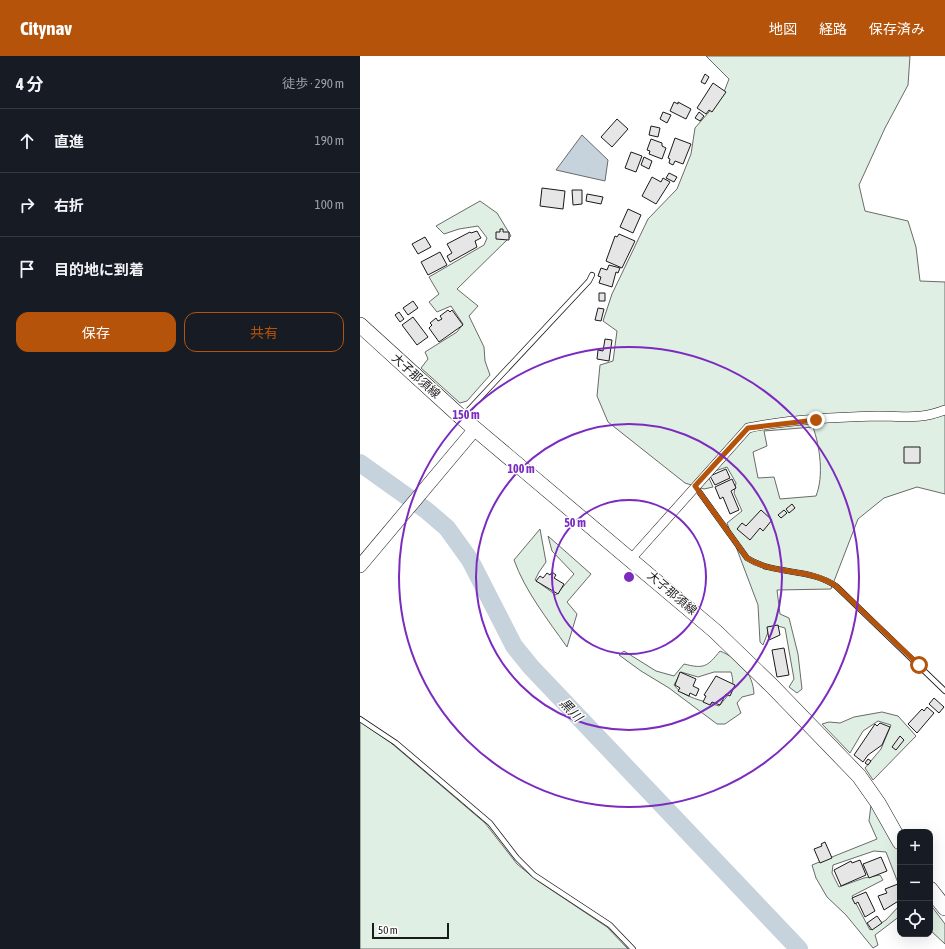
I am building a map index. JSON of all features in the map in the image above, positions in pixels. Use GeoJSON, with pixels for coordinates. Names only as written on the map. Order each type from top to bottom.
{"type":"FeatureCollection","features":[{"type":"Feature","properties":{"kind":"main road","name":"大子那須線"},"geometry":{"type":"LineString","coordinates":[[360,325],[461,418],[715,631],[824,739],[859,776],[878,803],[897,837]]}},
{"type":"Feature","properties":{"kind":"main road"},"geometry":{"type":"LineString","coordinates":[[933,893],[945,908]]}},
{"type":"Feature","properties":{"kind":"street"},"geometry":{"type":"LineString","coordinates":[[631,559],[748,428],[816,420],[879,416],[913,418],[928,416],[945,410]]}},
{"type":"Feature","properties":{"kind":"street"},"geometry":{"type":"LineString","coordinates":[[360,566],[475,429]]}},
{"type":"Feature","properties":{"kind":"lane"},"geometry":{"type":"LineString","coordinates":[[461,418],[589,281],[592,275]]}},
{"type":"Feature","properties":{"kind":"lane"},"geometry":{"type":"LineString","coordinates":[[695,486],[747,558],[756,564],[769,568],[825,578],[836,586],[945,690]]}},
{"type":"Feature","properties":{"kind":"lane"},"geometry":{"type":"LineString","coordinates":[[360,719],[396,743],[490,823],[517,858],[534,875],[610,925],[633,949]]}},
{"type":"Feature","properties":{"kind":"green space"},"geometry":{"type":"Polygon","coordinates":[[[706,56],[910,56],[908,85],[885,128],[859,185],[865,211],[908,221],[916,247],[920,281],[945,282],[945,494],[917,487],[884,498],[858,519],[831,589],[777,590],[780,614],[789,618],[798,654],[802,689],[797,693],[789,687],[794,679],[785,628],[778,626],[770,627],[763,645],[760,642],[758,605],[727,523],[742,511],[734,493],[736,483],[727,467],[712,472],[708,476],[713,487],[704,489],[685,483],[608,422],[597,396],[600,365],[613,361],[617,331],[603,321],[612,294],[648,219],[677,189],[691,154],[695,128],[722,97],[729,79],[706,56]],[[813,427],[764,431],[767,446],[753,452],[758,478],[774,477],[780,499],[816,496],[820,480],[820,462],[813,427]]]}},
{"type":"Feature","properties":{"kind":"green space"},"geometry":{"type":"Polygon","coordinates":[[[480,201],[497,213],[511,236],[457,289],[478,306],[469,316],[484,347],[485,361],[490,375],[467,401],[460,403],[421,368],[428,359],[425,352],[457,332],[463,324],[451,306],[437,312],[429,302],[439,294],[429,277],[484,245],[487,238],[478,226],[459,229],[444,234],[436,226],[480,201]]]}},
{"type":"Feature","properties":{"kind":"green space"},"geometry":{"type":"Polygon","coordinates":[[[540,529],[546,562],[535,580],[556,595],[574,574],[552,551],[548,536],[591,574],[567,602],[577,614],[567,647],[524,583],[514,560],[540,529]]]}},
{"type":"Feature","properties":{"kind":"green space"},"geometry":{"type":"Polygon","coordinates":[[[624,651],[656,671],[674,676],[684,664],[696,666],[705,665],[720,651],[733,658],[748,673],[753,686],[754,694],[742,697],[737,703],[741,713],[725,724],[717,724],[669,688],[641,671],[619,655],[624,651]],[[681,672],[674,685],[689,696],[719,706],[731,690],[733,682],[731,672],[714,672],[698,677],[681,672]]]}},
{"type":"Feature","properties":{"kind":"green space"},"geometry":{"type":"Polygon","coordinates":[[[882,712],[898,716],[916,736],[873,780],[865,768],[881,749],[891,725],[878,721],[863,731],[850,753],[822,724],[829,722],[840,723],[854,717],[882,712]]]}},
{"type":"Feature","properties":{"kind":"green space"},"geometry":{"type":"Polygon","coordinates":[[[360,722],[390,742],[485,823],[517,864],[538,881],[607,927],[628,949],[360,949],[360,722]]]}},
{"type":"Feature","properties":{"kind":"green space"},"geometry":{"type":"Polygon","coordinates":[[[871,805],[897,848],[897,880],[886,852],[874,851],[833,865],[832,873],[839,887],[864,878],[880,875],[883,880],[852,896],[870,930],[886,920],[897,908],[897,918],[875,935],[878,945],[873,948],[846,915],[827,897],[816,878],[812,865],[877,839],[869,821],[871,805]]]}},
{"type":"Feature","properties":{"kind":"green space"},"geometry":{"type":"Polygon","coordinates":[[[933,908],[945,924],[945,944],[933,933],[933,908]]]}},
{"type":"Feature","properties":{"kind":"shaded area"},"geometry":{"type":"Polygon","coordinates":[[[582,135],[608,160],[605,181],[556,170],[582,135]]]}},
{"type":"Feature","properties":{"kind":"building"},"geometry":{"type":"Polygon","coordinates":[[[705,74],[709,77],[705,84],[701,82],[705,74]]]}},
{"type":"Feature","properties":{"kind":"building"},"geometry":{"type":"Polygon","coordinates":[[[713,83],[726,92],[712,112],[709,110],[706,114],[697,108],[713,83]]]}},
{"type":"Feature","properties":{"kind":"building"},"geometry":{"type":"Polygon","coordinates":[[[674,102],[678,104],[678,102],[691,109],[686,119],[670,111],[674,102]]]}},
{"type":"Feature","properties":{"kind":"building"},"geometry":{"type":"Polygon","coordinates":[[[663,112],[671,115],[667,123],[660,119],[663,112]]]}},
{"type":"Feature","properties":{"kind":"building"},"geometry":{"type":"Polygon","coordinates":[[[699,112],[704,116],[700,121],[695,118],[699,112]]]}},
{"type":"Feature","properties":{"kind":"building"},"geometry":{"type":"Polygon","coordinates":[[[617,119],[628,129],[612,147],[601,137],[617,119]]]}},
{"type":"Feature","properties":{"kind":"building"},"geometry":{"type":"Polygon","coordinates":[[[651,126],[660,128],[658,137],[649,135],[651,126]]]}},
{"type":"Feature","properties":{"kind":"building"},"geometry":{"type":"Polygon","coordinates":[[[675,138],[691,144],[683,164],[675,161],[673,165],[669,163],[670,159],[668,158],[675,138]]]}},
{"type":"Feature","properties":{"kind":"building"},"geometry":{"type":"Polygon","coordinates":[[[651,139],[662,143],[662,146],[666,148],[662,159],[649,154],[650,151],[647,150],[651,139]]]}},
{"type":"Feature","properties":{"kind":"building"},"geometry":{"type":"Polygon","coordinates":[[[631,152],[642,156],[636,172],[625,168],[631,152]]]}},
{"type":"Feature","properties":{"kind":"building"},"geometry":{"type":"Polygon","coordinates":[[[644,157],[652,161],[649,169],[641,165],[644,157]]]}},
{"type":"Feature","properties":{"kind":"building"},"geometry":{"type":"Polygon","coordinates":[[[669,173],[677,177],[674,182],[666,178],[669,173]]]}},
{"type":"Feature","properties":{"kind":"building"},"geometry":{"type":"Polygon","coordinates":[[[652,177],[661,182],[663,178],[670,182],[656,204],[642,196],[652,177]]]}},
{"type":"Feature","properties":{"kind":"building"},"geometry":{"type":"Polygon","coordinates":[[[542,188],[565,191],[563,209],[540,206],[542,188]]]}},
{"type":"Feature","properties":{"kind":"building"},"geometry":{"type":"Polygon","coordinates":[[[572,190],[582,190],[582,204],[573,205],[572,190]]]}},
{"type":"Feature","properties":{"kind":"building"},"geometry":{"type":"Polygon","coordinates":[[[587,194],[603,197],[601,204],[586,201],[587,194]]]}},
{"type":"Feature","properties":{"kind":"building"},"geometry":{"type":"Polygon","coordinates":[[[628,209],[641,215],[633,233],[620,227],[628,209]]]}},
{"type":"Feature","properties":{"kind":"building"},"geometry":{"type":"Polygon","coordinates":[[[500,229],[503,229],[503,232],[509,232],[509,240],[496,239],[496,232],[500,232],[500,229]]]}},
{"type":"Feature","properties":{"kind":"building"},"geometry":{"type":"Polygon","coordinates":[[[477,231],[481,238],[475,241],[477,247],[450,262],[447,256],[452,253],[447,244],[470,232],[477,231]]]}},
{"type":"Feature","properties":{"kind":"building"},"geometry":{"type":"Polygon","coordinates":[[[619,234],[635,241],[622,268],[606,261],[615,236],[617,237],[619,234]]]}},
{"type":"Feature","properties":{"kind":"building"},"geometry":{"type":"Polygon","coordinates":[[[425,237],[431,247],[418,254],[412,244],[425,237]]]}},
{"type":"Feature","properties":{"kind":"building"},"geometry":{"type":"Polygon","coordinates":[[[440,252],[447,265],[428,275],[421,262],[440,252]]]}},
{"type":"Feature","properties":{"kind":"building"},"geometry":{"type":"Polygon","coordinates":[[[609,265],[620,268],[618,273],[616,272],[612,287],[599,283],[601,277],[598,276],[601,268],[607,270],[609,265]]]}},
{"type":"Feature","properties":{"kind":"building"},"geometry":{"type":"Polygon","coordinates":[[[599,293],[605,293],[605,301],[599,301],[599,293]]]}},
{"type":"Feature","properties":{"kind":"building"},"geometry":{"type":"Polygon","coordinates":[[[413,301],[418,308],[408,315],[403,308],[413,301]]]}},
{"type":"Feature","properties":{"kind":"building"},"geometry":{"type":"Polygon","coordinates":[[[598,308],[604,309],[601,321],[595,320],[598,308]]]}},
{"type":"Feature","properties":{"kind":"building"},"geometry":{"type":"Polygon","coordinates":[[[448,310],[450,312],[452,310],[463,325],[439,342],[429,328],[432,325],[430,323],[436,318],[438,321],[442,319],[440,316],[448,310]]]}},
{"type":"Feature","properties":{"kind":"building"},"geometry":{"type":"Polygon","coordinates":[[[399,312],[404,319],[400,322],[395,315],[399,312]]]}},
{"type":"Feature","properties":{"kind":"building"},"geometry":{"type":"Polygon","coordinates":[[[413,317],[428,337],[417,345],[402,325],[413,317]]]}},
{"type":"Feature","properties":{"kind":"building"},"geometry":{"type":"Polygon","coordinates":[[[605,339],[612,340],[609,361],[597,359],[598,350],[603,351],[605,339]]]}},
{"type":"Feature","properties":{"kind":"building"},"geometry":{"type":"Polygon","coordinates":[[[904,447],[920,447],[920,463],[904,463],[904,447]]]}},
{"type":"Feature","properties":{"kind":"building"},"geometry":{"type":"Polygon","coordinates":[[[726,469],[730,478],[715,485],[710,476],[726,469]]]}},
{"type":"Feature","properties":{"kind":"building"},"geometry":{"type":"Polygon","coordinates":[[[732,479],[736,488],[731,491],[739,510],[730,514],[723,497],[720,499],[715,487],[732,479]]]}},
{"type":"Feature","properties":{"kind":"building"},"geometry":{"type":"Polygon","coordinates":[[[792,504],[795,508],[789,513],[786,509],[792,504]]]}},
{"type":"Feature","properties":{"kind":"building"},"geometry":{"type":"Polygon","coordinates":[[[761,510],[772,520],[763,531],[760,528],[750,540],[737,529],[742,523],[746,526],[761,510]]]}},
{"type":"Feature","properties":{"kind":"building"},"geometry":{"type":"Polygon","coordinates":[[[784,510],[787,513],[781,518],[778,515],[784,510]]]}},
{"type":"Feature","properties":{"kind":"building"},"geometry":{"type":"Polygon","coordinates":[[[552,572],[556,575],[554,578],[564,584],[558,594],[536,581],[540,576],[543,578],[547,573],[550,575],[552,572]]]}},
{"type":"Feature","properties":{"kind":"building"},"geometry":{"type":"Polygon","coordinates":[[[778,625],[780,635],[769,640],[767,627],[778,625]]]}},
{"type":"Feature","properties":{"kind":"building"},"geometry":{"type":"Polygon","coordinates":[[[784,648],[789,675],[777,677],[772,650],[784,648]]]}},
{"type":"Feature","properties":{"kind":"building"},"geometry":{"type":"Polygon","coordinates":[[[680,672],[696,679],[693,686],[699,689],[696,696],[690,693],[689,696],[678,691],[680,688],[675,685],[680,672]]]}},
{"type":"Feature","properties":{"kind":"building"},"geometry":{"type":"Polygon","coordinates":[[[716,676],[735,685],[730,696],[726,694],[720,705],[712,702],[710,705],[703,702],[706,696],[704,695],[716,676]]]}},
{"type":"Feature","properties":{"kind":"building"},"geometry":{"type":"Polygon","coordinates":[[[934,698],[944,707],[939,713],[929,704],[934,698]]]}},
{"type":"Feature","properties":{"kind":"building"},"geometry":{"type":"Polygon","coordinates":[[[927,707],[934,713],[917,733],[908,724],[922,709],[924,711],[927,707]]]}},
{"type":"Feature","properties":{"kind":"building"},"geometry":{"type":"Polygon","coordinates":[[[880,723],[890,727],[882,745],[868,755],[863,762],[854,755],[875,724],[877,726],[880,723]]]}},
{"type":"Feature","properties":{"kind":"building"},"geometry":{"type":"Polygon","coordinates":[[[900,736],[904,740],[896,750],[892,747],[900,736]]]}},
{"type":"Feature","properties":{"kind":"building"},"geometry":{"type":"Polygon","coordinates":[[[868,759],[871,761],[868,765],[865,763],[868,759]]]}},
{"type":"Feature","properties":{"kind":"building"},"geometry":{"type":"Polygon","coordinates":[[[825,842],[832,858],[820,863],[814,849],[822,846],[821,844],[825,842]]]}},
{"type":"Feature","properties":{"kind":"building"},"geometry":{"type":"Polygon","coordinates":[[[881,857],[887,871],[869,878],[863,864],[881,857]]]}},
{"type":"Feature","properties":{"kind":"building"},"geometry":{"type":"Polygon","coordinates":[[[860,860],[866,875],[841,886],[834,870],[851,861],[852,863],[860,860]]]}},
{"type":"Feature","properties":{"kind":"building"},"geometry":{"type":"Polygon","coordinates":[[[897,884],[897,902],[884,910],[878,896],[887,893],[885,889],[897,884]]]}},
{"type":"Feature","properties":{"kind":"building"},"geometry":{"type":"Polygon","coordinates":[[[866,892],[875,911],[865,917],[858,902],[855,904],[852,898],[866,892]]]}},
{"type":"Feature","properties":{"kind":"building"},"geometry":{"type":"Polygon","coordinates":[[[877,916],[882,923],[872,930],[867,923],[877,916]]]}},
{"type":"Feature","properties":{"kind":"waterway","name":"黒川"},"geometry":{"type":"LineString","coordinates":[[360,463],[426,510],[447,528],[470,560],[514,646],[531,667],[799,949]]}},
{"type":"Feature","properties":{"kind":"route"},"geometry":{"type":"LineString","coordinates":[[816,420],[748,428],[695,486],[724,524],[740,550],[747,558],[756,564],[769,568],[825,578],[836,586],[919,665]]}}]}
